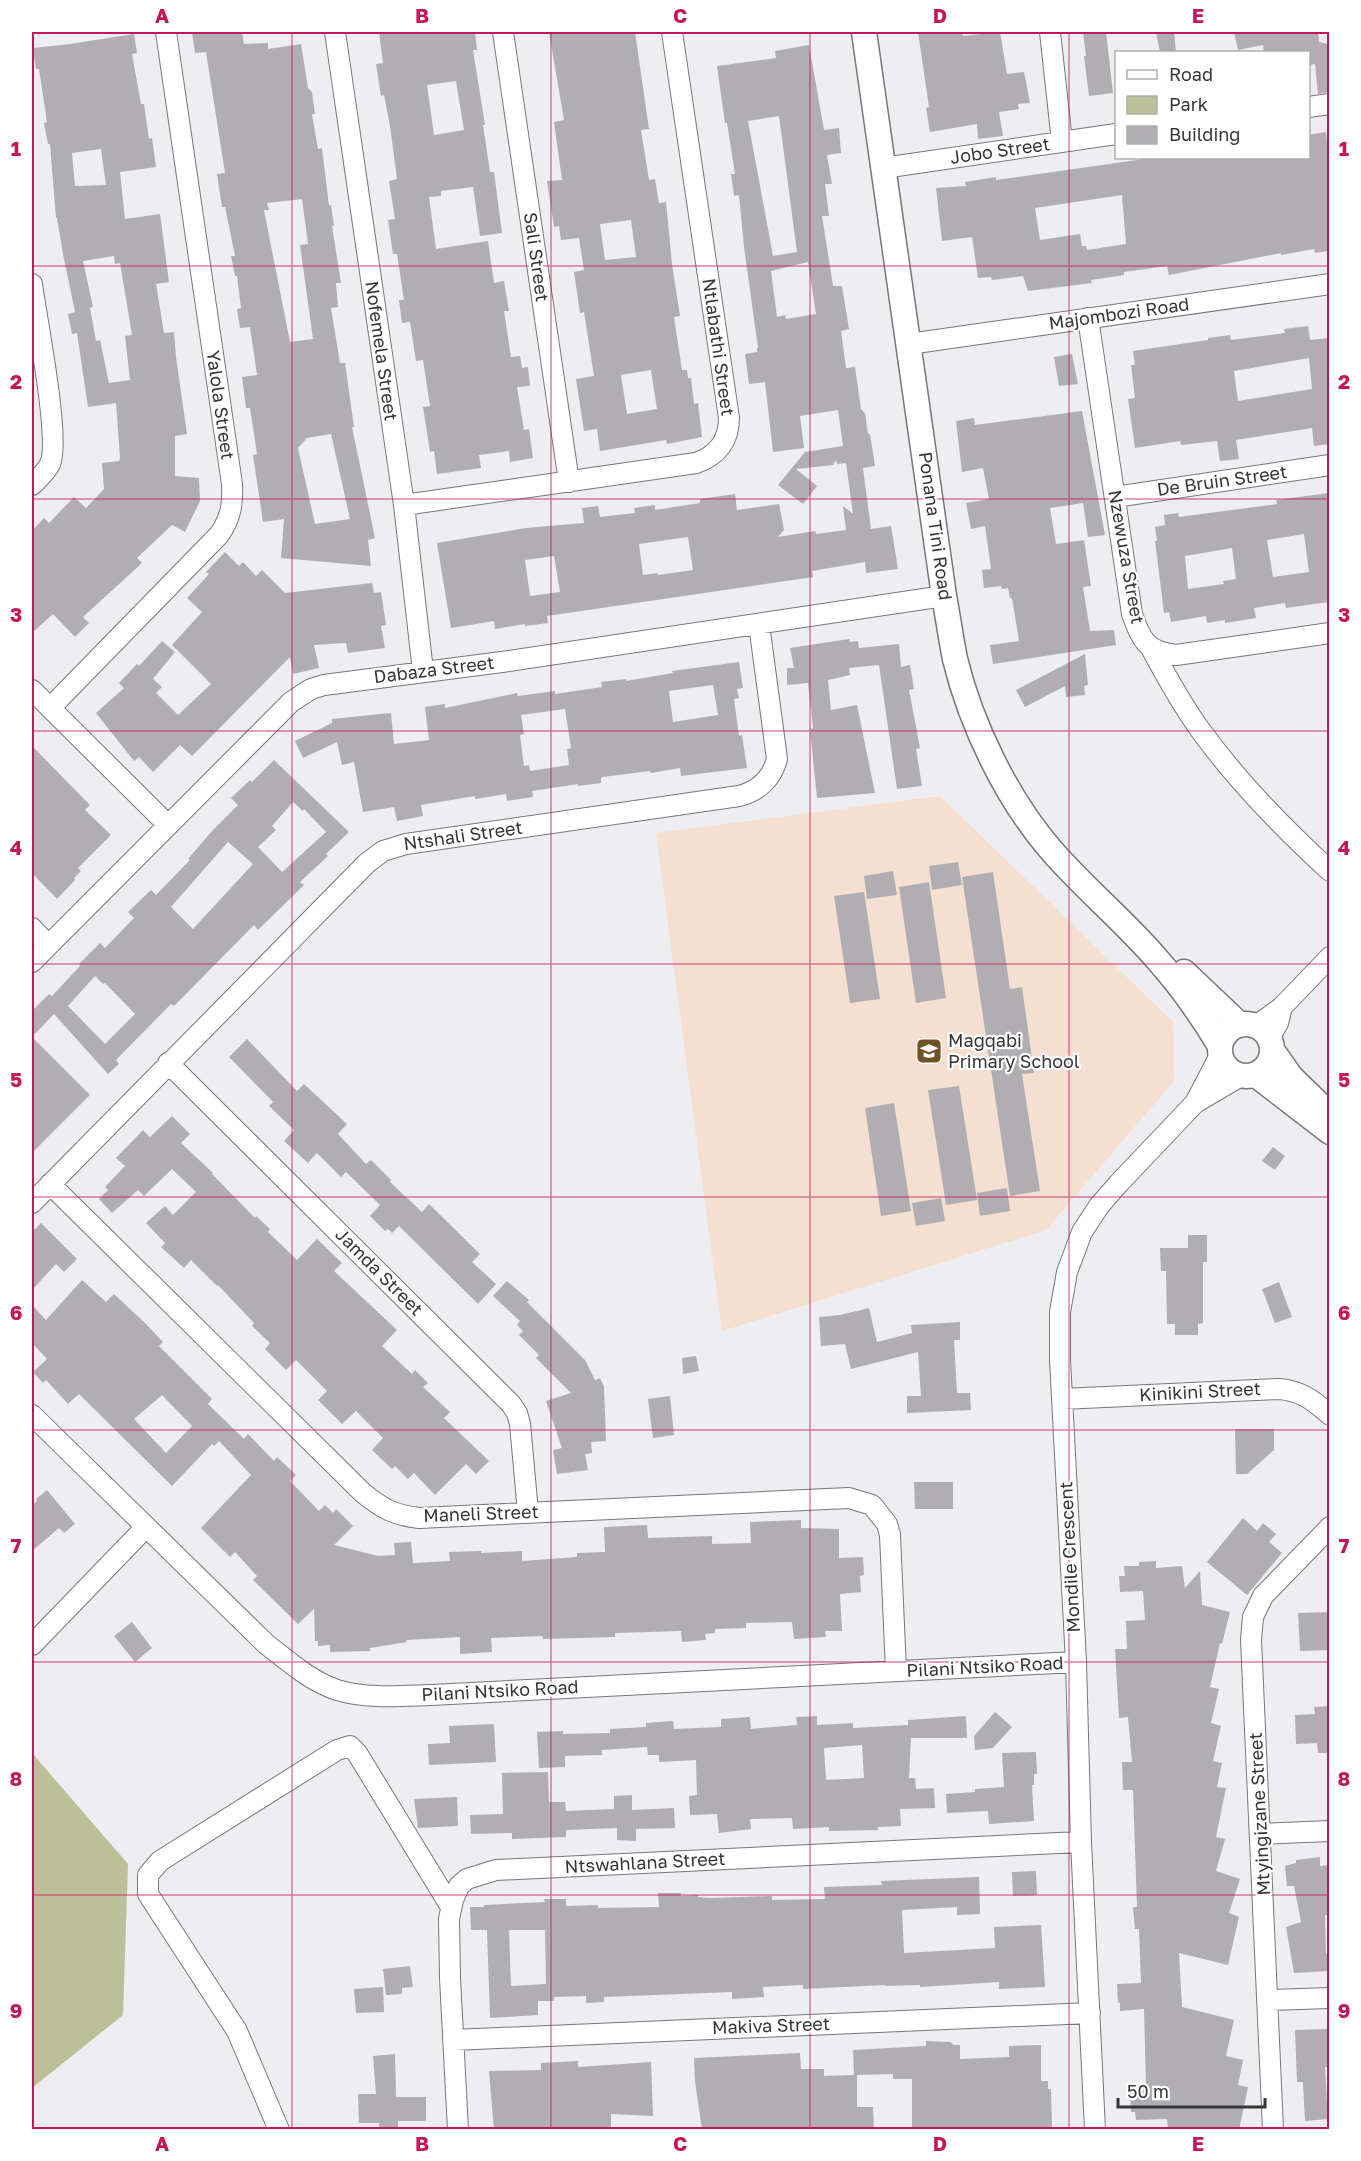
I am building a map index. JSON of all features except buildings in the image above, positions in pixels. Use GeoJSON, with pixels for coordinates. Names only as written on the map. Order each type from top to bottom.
{"type":"FeatureCollection","features":[{"type":"Feature","properties":{"kind":"street","name":"Yalola Street"},"geometry":{"type":"LineString","coordinates":[[50,708],[219,535],[231,517],[232,484],[166,32]]}},
{"type":"Feature","properties":{"kind":"street","name":"Nofemela Street"},"geometry":{"type":"LineString","coordinates":[[335,32],[404,505],[423,671]]}},
{"type":"Feature","properties":{"kind":"street","name":"Sali Street"},"geometry":{"type":"LineString","coordinates":[[503,32],[569,482]]}},
{"type":"Feature","properties":{"kind":"street","name":"Ntlabathi Street"},"geometry":{"type":"LineString","coordinates":[[404,505],[696,463],[713,455],[727,437],[729,418],[672,32]]}},
{"type":"Feature","properties":{"kind":"street","name":"Ponana Tini Road"},"geometry":{"type":"LineString","coordinates":[[864,32],[944,596],[955,659],[967,700],[989,752],[1015,799],[1050,849],[1156,957],[1203,1017],[1227,1069],[1248,1076],[1329,1132]]}},
{"type":"Feature","properties":{"kind":"street"},"geometry":{"type":"LineString","coordinates":[[1050,32],[1062,142]]}},
{"type":"Feature","properties":{"kind":"street"},"geometry":{"type":"LineString","coordinates":[[1310,107],[1329,104]]}},
{"type":"Feature","properties":{"kind":"street","name":"Jobo Street"},"geometry":{"type":"LineString","coordinates":[[883,168],[1115,134]]}},
{"type":"Feature","properties":{"kind":"street"},"geometry":{"type":"LineString","coordinates":[[32,284],[53,436],[50,464],[32,485]]}},
{"type":"Feature","properties":{"kind":"street","name":"Majombozi Road"},"geometry":{"type":"LineString","coordinates":[[909,344],[1329,284]]}},
{"type":"Feature","properties":{"kind":"street","name":"Nzewuza Street"},"geometry":{"type":"LineString","coordinates":[[1088,318],[1132,614],[1138,632],[1151,648],[1166,654],[1193,654],[1329,633]]}},
{"type":"Feature","properties":{"kind":"street","name":"De Bruin Street"},"geometry":{"type":"LineString","coordinates":[[1115,497],[1329,465]]}},
{"type":"Feature","properties":{"kind":"street","name":"Dabaza Street"},"geometry":{"type":"LineString","coordinates":[[32,962],[167,824],[300,695],[311,688],[944,596]]}},
{"type":"Feature","properties":{"kind":"street","name":"Ntshali Street"},"geometry":{"type":"LineString","coordinates":[[32,1203],[367,862],[383,851],[406,844],[740,796],[751,793],[759,787],[774,770],[777,759],[759,624]]}},
{"type":"Feature","properties":{"kind":"street"},"geometry":{"type":"LineString","coordinates":[[1151,648],[1171,685],[1201,731],[1259,802],[1329,871]]}},
{"type":"Feature","properties":{"kind":"street"},"geometry":{"type":"LineString","coordinates":[[32,690],[167,824]]}},
{"type":"Feature","properties":{"kind":"street"},"geometry":{"type":"LineString","coordinates":[[32,928],[48,945]]}},
{"type":"Feature","properties":{"kind":"street","name":"Ponana Tini Road"},"geometry":{"type":"LineString","coordinates":[[1156,957],[1172,963],[1260,1035],[1292,1077],[1329,1115]]}},
{"type":"Feature","properties":{"kind":"street"},"geometry":{"type":"LineString","coordinates":[[1260,1035],[1282,1007],[1329,957]]}},
{"type":"Feature","properties":{"kind":"street"},"geometry":{"type":"LineString","coordinates":[[1220,1050],[1227,1033],[1260,1035]]}},
{"type":"Feature","properties":{"kind":"street"},"geometry":{"type":"LineString","coordinates":[[1248,1076],[1265,1069],[1270,1060],[1260,1035]]}},
{"type":"Feature","properties":{"kind":"street","name":"Mondile Crescent"},"geometry":{"type":"LineString","coordinates":[[1095,2130],[1060,1312],[1066,1272],[1082,1232],[1099,1206],[1119,1183],[1195,1103],[1220,1050]]}},
{"type":"Feature","properties":{"kind":"street","name":"Jamda Street"},"geometry":{"type":"LineString","coordinates":[[168,1063],[511,1404],[520,1424],[528,1512]]}},
{"type":"Feature","properties":{"kind":"street","name":"Mondile Crescent"},"geometry":{"type":"LineString","coordinates":[[1195,1103],[1248,1076]]}},
{"type":"Feature","properties":{"kind":"street","name":"Maneli Street"},"geometry":{"type":"LineString","coordinates":[[50,1184],[346,1477],[388,1512],[419,1518],[849,1498],[872,1505],[887,1524],[890,1535],[896,1671]]}},
{"type":"Feature","properties":{"kind":"street","name":"Kinikini Street"},"geometry":{"type":"LineString","coordinates":[[1062,1399],[1289,1389],[1305,1395],[1329,1415]]}},
{"type":"Feature","properties":{"kind":"street","name":"Pilani Ntsiko Road"},"geometry":{"type":"LineString","coordinates":[[32,1415],[266,1644],[309,1676],[338,1690],[375,1696],[431,1695],[1076,1662]]}},
{"type":"Feature","properties":{"kind":"street","name":"Mtyingizane Street"},"geometry":{"type":"LineString","coordinates":[[1273,2130],[1251,1640],[1253,1617],[1263,1596],[1329,1527]]}},
{"type":"Feature","properties":{"kind":"street"},"geometry":{"type":"LineString","coordinates":[[32,1644],[145,1528]]}},
{"type":"Feature","properties":{"kind":"street"},"geometry":{"type":"LineString","coordinates":[[279,2130],[237,2031],[148,1894],[148,1875],[160,1861],[337,1750],[350,1746],[357,1753],[451,1907]]}},
{"type":"Feature","properties":{"kind":"street"},"geometry":{"type":"LineString","coordinates":[[1261,1834],[1329,1831]]}},
{"type":"Feature","properties":{"kind":"street","name":"Ntswahlana Street"},"geometry":{"type":"LineString","coordinates":[[458,2130],[449,1919],[459,1886],[467,1878],[496,1870],[1081,1842]]}},
{"type":"Feature","properties":{"kind":"street"},"geometry":{"type":"LineString","coordinates":[[1268,2000],[1329,1998]]}},
{"type":"Feature","properties":{"kind":"street","name":"Makiva Street"},"geometry":{"type":"LineString","coordinates":[[453,2040],[1090,2013]]}},
{"type":"Feature","properties":{"kind":"shaded area","name":"Magqabi Primary School"},"geometry":{"type":"Polygon","coordinates":[[[940,796],[1173,1022],[1174,1081],[1046,1230],[722,1331],[656,833],[940,796]]]}},
{"type":"Feature","properties":{"kind":"green space"},"geometry":{"type":"Polygon","coordinates":[[[32,1753],[128,1864],[123,2015],[32,2088],[32,1753]]]}},
{"type":"Feature","properties":{"kind":"place","name":"Magqabi Primary School"},"geometry":{"type":"Point","coordinates":[929,1051]}}]}
